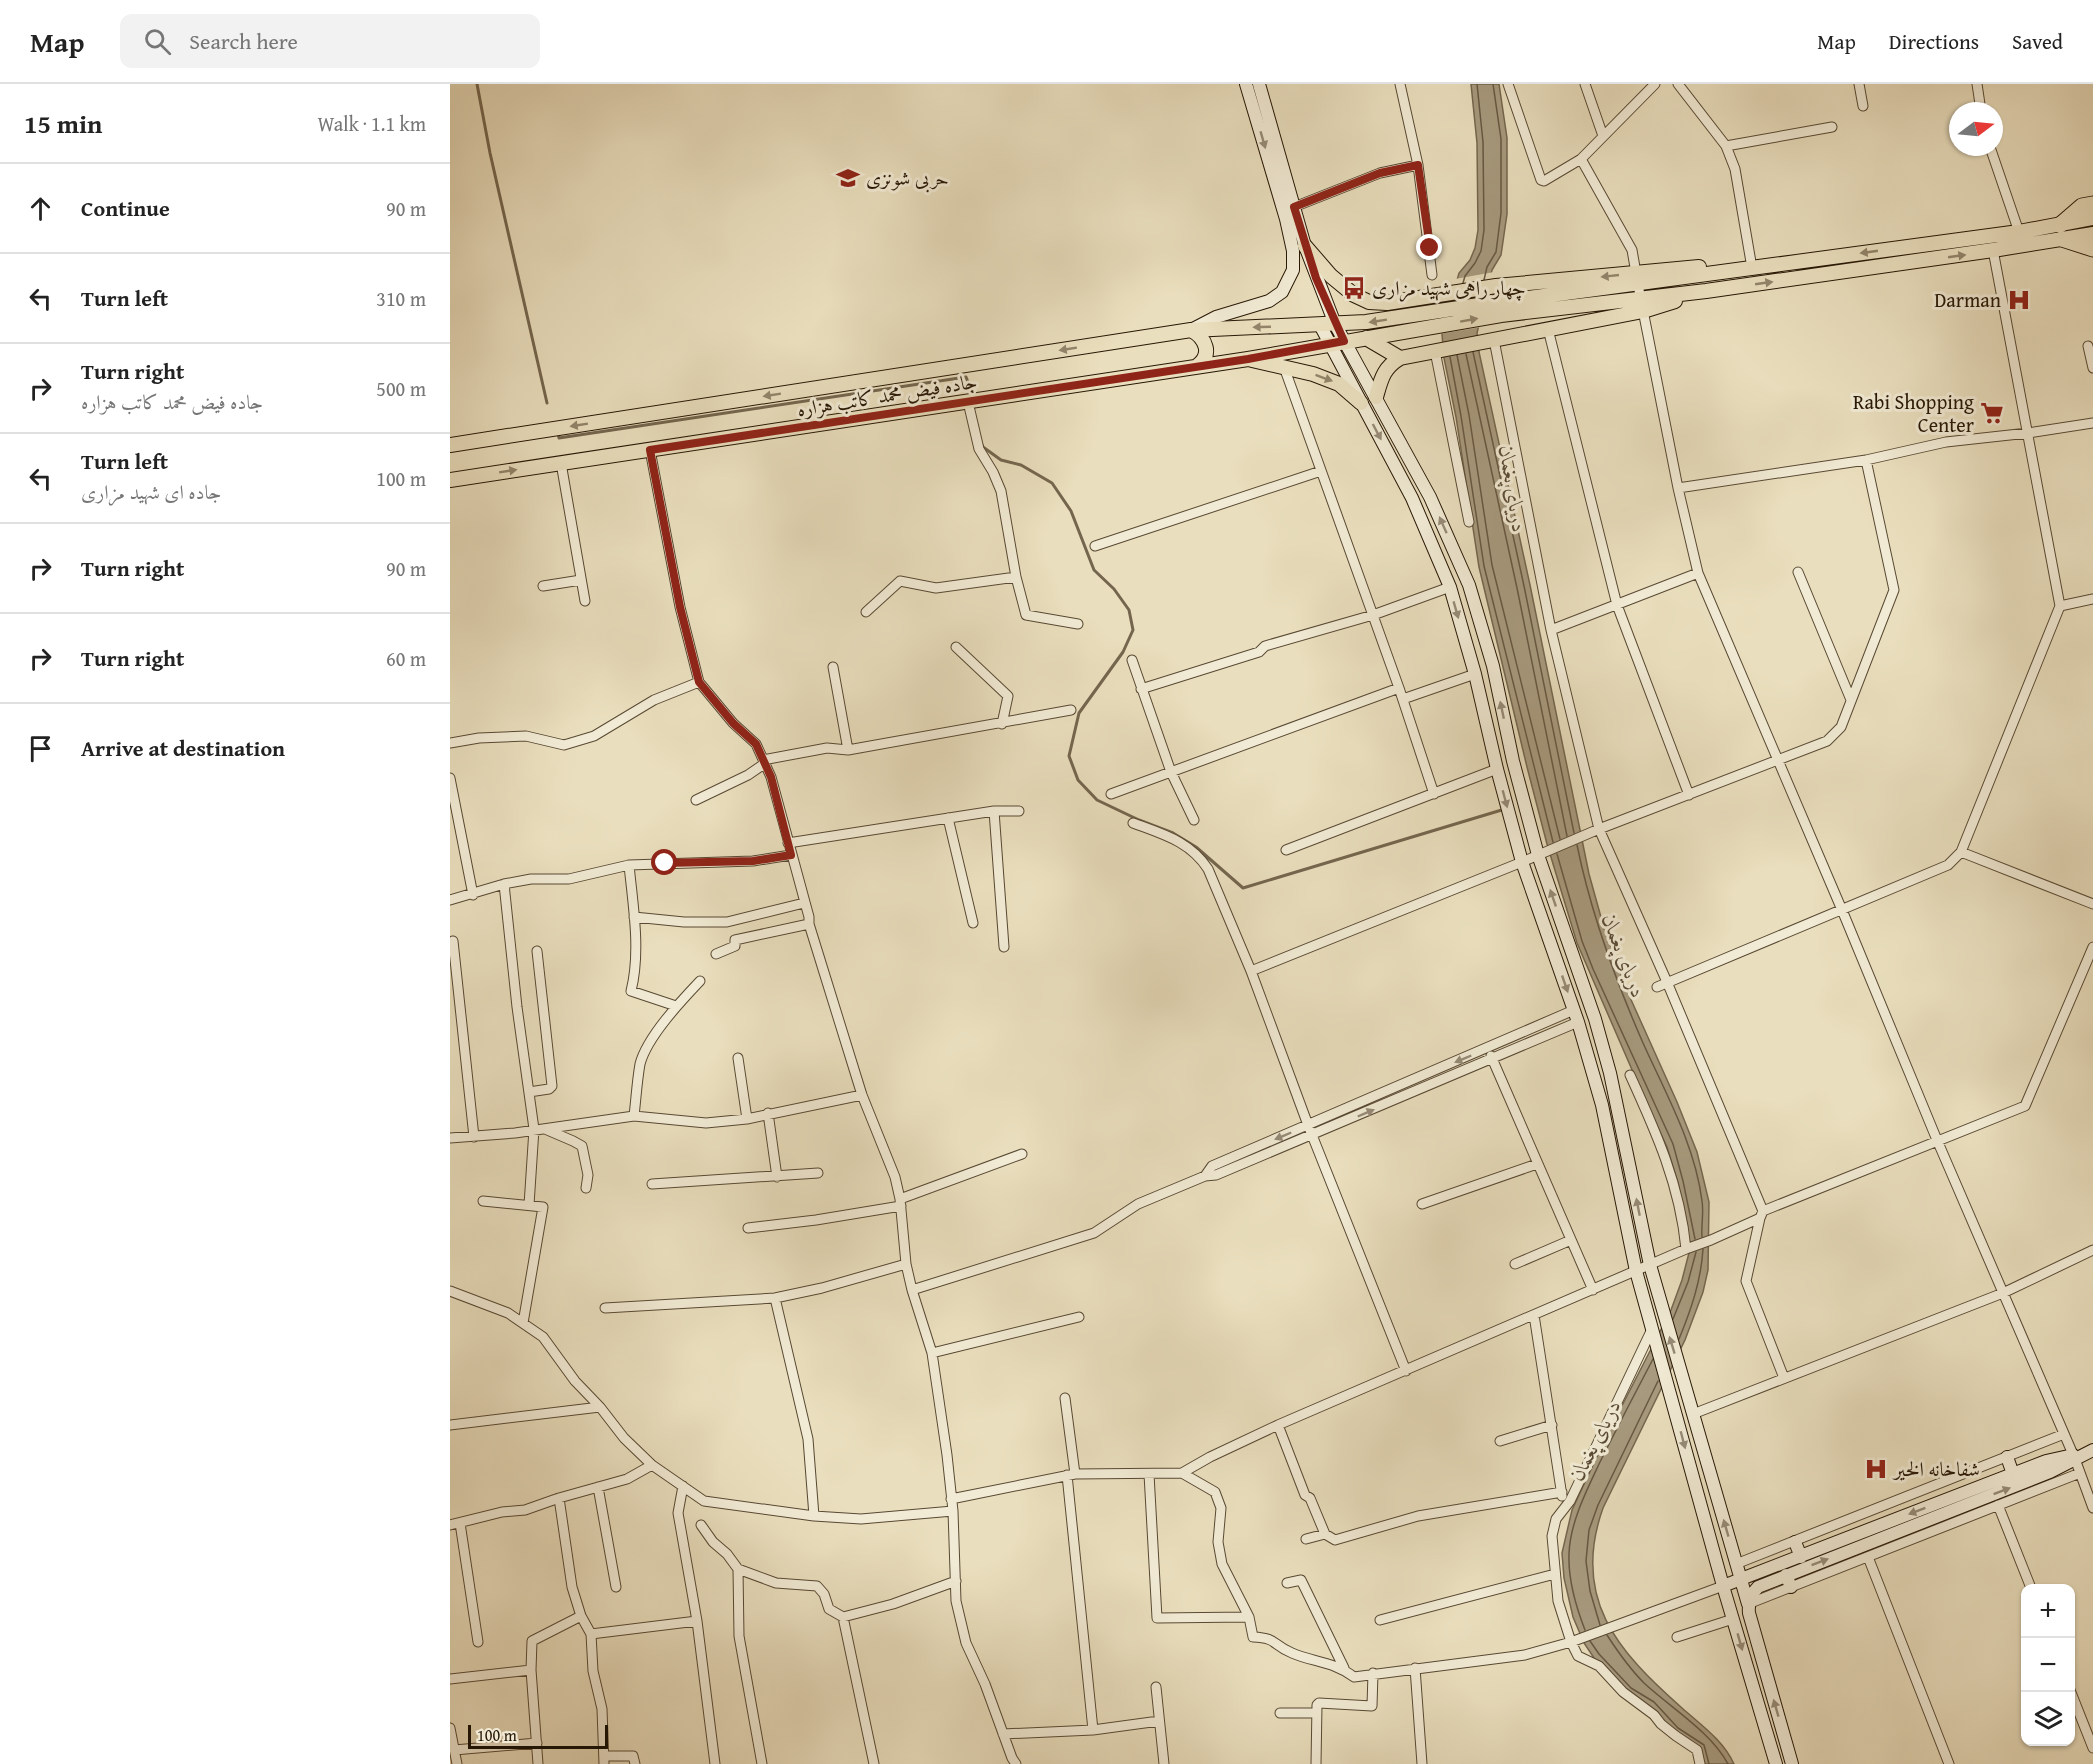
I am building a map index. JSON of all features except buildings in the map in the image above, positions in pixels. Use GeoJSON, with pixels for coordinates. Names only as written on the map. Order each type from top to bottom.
{"type":"FeatureCollection","features":[{"type":"Feature","properties":{"kind":"highway"},"geometry":{"type":"LineString","coordinates":[[2093,204],[2082,206],[2061,232],[2093,249]]}},
{"type":"Feature","properties":{"kind":"main road"},"geometry":{"type":"LineString","coordinates":[[1191,330],[1216,317],[1269,302],[1282,292],[1293,270],[1293,251],[1286,219],[1246,84]]}},
{"type":"Feature","properties":{"kind":"main road"},"geometry":{"type":"LineString","coordinates":[[1259,84],[1305,246],[1335,324],[1430,497],[1469,585],[1493,666],[1513,761],[1538,855],[1595,1019],[1610,1073],[1650,1265],[1792,1764]]}},
{"type":"Feature","properties":{"kind":"main road"},"geometry":{"type":"LineString","coordinates":[[1305,246],[1331,276],[1354,295],[1369,302],[1400,303],[1496,286],[1639,292],[1706,291],[1993,250],[2061,232],[2093,218]]}},
{"type":"Feature","properties":{"kind":"main road"},"geometry":{"type":"LineString","coordinates":[[450,445],[1191,330],[1436,319],[1500,308],[1639,292],[1752,267],[2019,232],[2093,234]]}},
{"type":"Feature","properties":{"kind":"main road"},"geometry":{"type":"LineString","coordinates":[[1844,271],[1845,255]]}},
{"type":"Feature","properties":{"kind":"main road"},"geometry":{"type":"LineString","coordinates":[[1376,398],[1383,373],[1390,364],[1400,358],[1548,329],[1639,292]]}},
{"type":"Feature","properties":{"kind":"main road","name":"جاده فیض محمد کاتب هزاره"},"geometry":{"type":"LineString","coordinates":[[450,480],[1248,359],[1366,338],[1436,319]]}},
{"type":"Feature","properties":{"kind":"main road"},"geometry":{"type":"LineString","coordinates":[[1320,325],[1412,498],[1450,587],[1475,674],[1522,862],[1576,1016],[1602,1105],[1636,1271],[1723,1586],[1776,1764]]}},
{"type":"Feature","properties":{"kind":"main road"},"geometry":{"type":"LineString","coordinates":[[1191,330],[1201,336],[1206,346],[1205,358],[1197,366]]}},
{"type":"Feature","properties":{"kind":"main road"},"geometry":{"type":"LineString","coordinates":[[1366,338],[1400,358]]}},
{"type":"Feature","properties":{"kind":"main road"},"geometry":{"type":"LineString","coordinates":[[1248,359],[1313,374],[1339,384],[1361,403]]}},
{"type":"Feature","properties":{"kind":"main road"},"geometry":{"type":"LineString","coordinates":[[1723,1586],[2046,1461],[2074,1457],[2092,1450]]}},
{"type":"Feature","properties":{"kind":"main road"},"geometry":{"type":"LineString","coordinates":[[1748,1604],[1758,1587],[2040,1484],[2074,1457]]}},
{"type":"Feature","properties":{"kind":"main road"},"geometry":{"type":"LineString","coordinates":[[2007,1458],[2013,1474]]}},
{"type":"Feature","properties":{"kind":"main road"},"geometry":{"type":"LineString","coordinates":[[1795,1542],[1801,1557]]}},
{"type":"Feature","properties":{"kind":"main road"},"geometry":{"type":"LineString","coordinates":[[1786,1575],[1791,1587]]}},
{"type":"Feature","properties":{"kind":"street"},"geometry":{"type":"LineString","coordinates":[[1400,84],[1418,165],[1432,275]]}},
{"type":"Feature","properties":{"kind":"street"},"geometry":{"type":"LineString","coordinates":[[1508,84],[1542,181],[1562,172],[1581,159],[1655,84]]}},
{"type":"Feature","properties":{"kind":"street"},"geometry":{"type":"LineString","coordinates":[[1585,84],[1603,136]]}},
{"type":"Feature","properties":{"kind":"street"},"geometry":{"type":"LineString","coordinates":[[1678,84],[1726,146],[1735,169],[1752,267]]}},
{"type":"Feature","properties":{"kind":"street"},"geometry":{"type":"LineString","coordinates":[[1859,84],[1863,106]]}},
{"type":"Feature","properties":{"kind":"street"},"geometry":{"type":"LineString","coordinates":[[1977,84],[1980,102]]}},
{"type":"Feature","properties":{"kind":"street"},"geometry":{"type":"LineString","coordinates":[[1726,146],[1832,127]]}},
{"type":"Feature","properties":{"kind":"street"},"geometry":{"type":"LineString","coordinates":[[1993,156],[2019,232]]}},
{"type":"Feature","properties":{"kind":"street"},"geometry":{"type":"LineString","coordinates":[[1581,159],[1632,250],[1678,488],[1698,573],[1937,1140],[2074,1457],[2093,1508]]}},
{"type":"Feature","properties":{"kind":"street"},"geometry":{"type":"LineString","coordinates":[[1294,207],[1380,173],[1418,165]]}},
{"type":"Feature","properties":{"kind":"street"},"geometry":{"type":"LineString","coordinates":[[1657,987],[1948,865],[1961,852],[2060,606],[1993,250]]}},
{"type":"Feature","properties":{"kind":"street"},"geometry":{"type":"LineString","coordinates":[[1548,329],[1617,605],[1689,795]]}},
{"type":"Feature","properties":{"kind":"street"},"geometry":{"type":"LineString","coordinates":[[1488,341],[1551,630],[1599,829],[1667,982],[1762,1214],[1746,1281],[1784,1378]]}},
{"type":"Feature","properties":{"kind":"street"},"geometry":{"type":"LineString","coordinates":[[2088,346],[2093,368]]}},
{"type":"Feature","properties":{"kind":"street"},"geometry":{"type":"LineString","coordinates":[[1438,350],[1469,522]]}},
{"type":"Feature","properties":{"kind":"street"},"geometry":{"type":"LineString","coordinates":[[1284,367],[1403,699],[1434,794]]}},
{"type":"Feature","properties":{"kind":"street"},"geometry":{"type":"LineString","coordinates":[[968,402],[979,449],[1001,491],[1016,577],[1026,615],[1078,624]]}},
{"type":"Feature","properties":{"kind":"street"},"geometry":{"type":"LineString","coordinates":[[1678,488],[1866,460],[1946,442],[2028,434],[2093,423]]}},
{"type":"Feature","properties":{"kind":"street"},"geometry":{"type":"LineString","coordinates":[[650,450],[680,607],[699,682],[733,723],[756,744],[771,777],[809,916],[809,924],[862,1095],[895,1177],[906,1264],[932,1353],[953,1511],[956,1601],[966,1643],[985,1684],[1016,1764]]}},
{"type":"Feature","properties":{"kind":"street"},"geometry":{"type":"LineString","coordinates":[[1251,971],[1585,837],[1599,829],[1827,741],[1840,727],[1894,590],[1866,460]]}},
{"type":"Feature","properties":{"kind":"street"},"geometry":{"type":"LineString","coordinates":[[561,463],[585,601]]}},
{"type":"Feature","properties":{"kind":"street"},"geometry":{"type":"LineString","coordinates":[[1095,546],[1321,471]]}},
{"type":"Feature","properties":{"kind":"street"},"geometry":{"type":"LineString","coordinates":[[1798,572],[1851,700]]}},
{"type":"Feature","properties":{"kind":"street"},"geometry":{"type":"LineString","coordinates":[[1551,630],[1698,573]]}},
{"type":"Feature","properties":{"kind":"street"},"geometry":{"type":"LineString","coordinates":[[866,612],[900,581],[936,588],[1016,577]]}},
{"type":"Feature","properties":{"kind":"street"},"geometry":{"type":"LineString","coordinates":[[543,586],[581,580]]}},
{"type":"Feature","properties":{"kind":"street"},"geometry":{"type":"LineString","coordinates":[[1142,689],[1259,652],[1265,646],[1373,615],[1450,587]]}},
{"type":"Feature","properties":{"kind":"street"},"geometry":{"type":"LineString","coordinates":[[2060,606],[2093,600]]}},
{"type":"Feature","properties":{"kind":"street"},"geometry":{"type":"LineString","coordinates":[[956,647],[1008,696],[1002,724]]}},
{"type":"Feature","properties":{"kind":"street"},"geometry":{"type":"LineString","coordinates":[[1132,660],[1171,772],[1194,820]]}},
{"type":"Feature","properties":{"kind":"street"},"geometry":{"type":"LineString","coordinates":[[833,667],[848,750]]}},
{"type":"Feature","properties":{"kind":"street"},"geometry":{"type":"LineString","coordinates":[[1403,699],[1475,674]]}},
{"type":"Feature","properties":{"kind":"street"},"geometry":{"type":"LineString","coordinates":[[450,743],[478,738],[526,736],[564,745],[594,736],[654,700],[699,682]]}},
{"type":"Feature","properties":{"kind":"street"},"geometry":{"type":"LineString","coordinates":[[1111,794],[1399,688]]}},
{"type":"Feature","properties":{"kind":"street"},"geometry":{"type":"LineString","coordinates":[[696,800],[748,775],[764,762],[827,748],[848,750],[1071,710]]}},
{"type":"Feature","properties":{"kind":"street"},"geometry":{"type":"LineString","coordinates":[[1286,850],[1497,769]]}},
{"type":"Feature","properties":{"kind":"street"},"geometry":{"type":"LineString","coordinates":[[450,778],[473,895]]}},
{"type":"Feature","properties":{"kind":"street"},"geometry":{"type":"LineString","coordinates":[[788,843],[994,811],[1019,811]]}},
{"type":"Feature","properties":{"kind":"street"},"geometry":{"type":"LineString","coordinates":[[994,811],[1004,947]]}},
{"type":"Feature","properties":{"kind":"street"},"geometry":{"type":"LineString","coordinates":[[948,818],[974,922]]}},
{"type":"Feature","properties":{"kind":"street"},"geometry":{"type":"LineString","coordinates":[[1133,823],[1173,837],[1200,856],[1208,869],[1251,971],[1308,1125],[1406,1371]]}},
{"type":"Feature","properties":{"kind":"street"},"geometry":{"type":"LineString","coordinates":[[1961,852],[2093,904]]}},
{"type":"Feature","properties":{"kind":"street"},"geometry":{"type":"LineString","coordinates":[[450,900],[504,884],[531,879],[569,879],[629,865],[753,861],[791,855]]}},
{"type":"Feature","properties":{"kind":"street"},"geometry":{"type":"LineString","coordinates":[[629,865],[636,971],[631,991],[676,1006]]}},
{"type":"Feature","properties":{"kind":"street"},"geometry":{"type":"LineString","coordinates":[[504,884],[517,1007],[529,1092],[538,1129],[529,1205]]}},
{"type":"Feature","properties":{"kind":"street"},"geometry":{"type":"LineString","coordinates":[[634,917],[727,922],[804,903]]}},
{"type":"Feature","properties":{"kind":"street"},"geometry":{"type":"LineString","coordinates":[[716,954],[735,946],[735,940],[809,924]]}},
{"type":"Feature","properties":{"kind":"street"},"geometry":{"type":"LineString","coordinates":[[453,942],[474,1137]]}},
{"type":"Feature","properties":{"kind":"street"},"geometry":{"type":"LineString","coordinates":[[951,1499],[1071,1474],[1182,1473],[1278,1425],[1711,1240],[1762,1214],[1937,1140],[2025,1106],[2093,947]]}},
{"type":"Feature","properties":{"kind":"street"},"geometry":{"type":"LineString","coordinates":[[529,1092],[549,1089],[552,1086],[537,951]]}},
{"type":"Feature","properties":{"kind":"street"},"geometry":{"type":"LineString","coordinates":[[634,1116],[641,1062],[657,1032],[676,1006],[700,981]]}},
{"type":"Feature","properties":{"kind":"street"},"geometry":{"type":"LineString","coordinates":[[1205,1176],[1212,1166],[1488,1048],[1576,1016]]}},
{"type":"Feature","properties":{"kind":"street"},"geometry":{"type":"LineString","coordinates":[[912,1290],[1094,1233],[1138,1204],[1205,1176],[1216,1175],[1313,1136],[1493,1060],[1576,1016]]}},
{"type":"Feature","properties":{"kind":"street"},"geometry":{"type":"LineString","coordinates":[[1488,1048],[1593,1290]]}},
{"type":"Feature","properties":{"kind":"street"},"geometry":{"type":"LineString","coordinates":[[738,1058],[747,1119]]}},
{"type":"Feature","properties":{"kind":"street"},"geometry":{"type":"LineString","coordinates":[[1630,1075],[1668,1161],[1688,1249]]}},
{"type":"Feature","properties":{"kind":"street"},"geometry":{"type":"LineString","coordinates":[[450,1138],[474,1137],[634,1116],[706,1123],[747,1119],[862,1095]]}},
{"type":"Feature","properties":{"kind":"street"},"geometry":{"type":"LineString","coordinates":[[768,1113],[777,1176]]}},
{"type":"Feature","properties":{"kind":"street"},"geometry":{"type":"LineString","coordinates":[[538,1129],[566,1137],[582,1146],[588,1175],[586,1188]]}},
{"type":"Feature","properties":{"kind":"street"},"geometry":{"type":"LineString","coordinates":[[748,1228],[816,1220],[900,1203],[1022,1154]]}},
{"type":"Feature","properties":{"kind":"street"},"geometry":{"type":"LineString","coordinates":[[1422,1204],[1537,1164]]}},
{"type":"Feature","properties":{"kind":"street"},"geometry":{"type":"LineString","coordinates":[[652,1184],[818,1173]]}},
{"type":"Feature","properties":{"kind":"street"},"geometry":{"type":"LineString","coordinates":[[483,1201],[543,1207],[523,1323]]}},
{"type":"Feature","properties":{"kind":"street"},"geometry":{"type":"LineString","coordinates":[[1515,1263],[1571,1240]]}},
{"type":"Feature","properties":{"kind":"street"},"geometry":{"type":"LineString","coordinates":[[1693,1414],[2003,1293],[2093,1250]]}},
{"type":"Feature","properties":{"kind":"street"},"geometry":{"type":"LineString","coordinates":[[605,1308],[775,1298],[822,1288],[906,1264]]}},
{"type":"Feature","properties":{"kind":"street"},"geometry":{"type":"LineString","coordinates":[[450,1291],[508,1313],[543,1337],[575,1381],[600,1407],[624,1438],[652,1465],[704,1501],[814,1516],[861,1519],[953,1511]]}},
{"type":"Feature","properties":{"kind":"street"},"geometry":{"type":"LineString","coordinates":[[775,1298],[808,1440],[814,1516]]}},
{"type":"Feature","properties":{"kind":"street"},"geometry":{"type":"LineString","coordinates":[[1534,1315],[1563,1510]]}},
{"type":"Feature","properties":{"kind":"street"},"geometry":{"type":"LineString","coordinates":[[932,1353],[1079,1317]]}},
{"type":"Feature","properties":{"kind":"street"},"geometry":{"type":"LineString","coordinates":[[1652,1329],[1570,1501],[1556,1519],[1552,1536],[1557,1601],[1570,1642],[1578,1656],[1599,1666],[1623,1692],[1654,1715],[1676,1736],[1697,1750],[1700,1764]]}},
{"type":"Feature","properties":{"kind":"street"},"geometry":{"type":"LineString","coordinates":[[1065,1398],[1093,1730]]}},
{"type":"Feature","properties":{"kind":"street"},"geometry":{"type":"LineString","coordinates":[[450,1425],[600,1407]]}},
{"type":"Feature","properties":{"kind":"street"},"geometry":{"type":"LineString","coordinates":[[1278,1425],[1305,1495],[1310,1498],[1324,1534],[1335,1540],[1418,1516],[1562,1492]]}},
{"type":"Feature","properties":{"kind":"street"},"geometry":{"type":"LineString","coordinates":[[1500,1441],[1552,1425]]}},
{"type":"Feature","properties":{"kind":"street"},"geometry":{"type":"LineString","coordinates":[[1736,1564],[2064,1434]]}},
{"type":"Feature","properties":{"kind":"street"},"geometry":{"type":"LineString","coordinates":[[450,1525],[502,1512],[525,1510],[627,1479],[652,1465]]}},
{"type":"Feature","properties":{"kind":"street"},"geometry":{"type":"LineString","coordinates":[[1182,1473],[1215,1492],[1221,1508],[1218,1542],[1222,1564],[1249,1617],[1253,1637],[1270,1638],[1290,1652],[1344,1668]]}},
{"type":"Feature","properties":{"kind":"street"},"geometry":{"type":"LineString","coordinates":[[1748,1604],[1998,1505],[2040,1484],[2080,1473]]}},
{"type":"Feature","properties":{"kind":"street"},"geometry":{"type":"LineString","coordinates":[[1149,1474],[1157,1618],[1249,1617]]}},
{"type":"Feature","properties":{"kind":"street"},"geometry":{"type":"LineString","coordinates":[[683,1486],[678,1513],[697,1621],[715,1764]]}},
{"type":"Feature","properties":{"kind":"street"},"geometry":{"type":"LineString","coordinates":[[598,1487],[616,1587]]}},
{"type":"Feature","properties":{"kind":"street"},"geometry":{"type":"LineString","coordinates":[[559,1498],[572,1587],[581,1616],[591,1634],[593,1671],[602,1709],[604,1760],[633,1756],[635,1764]]}},
{"type":"Feature","properties":{"kind":"street"},"geometry":{"type":"LineString","coordinates":[[1998,1505],[2029,1584]]}},
{"type":"Feature","properties":{"kind":"street"},"geometry":{"type":"LineString","coordinates":[[460,1523],[478,1642]]}},
{"type":"Feature","properties":{"kind":"street"},"geometry":{"type":"LineString","coordinates":[[701,1525],[738,1569],[776,1583],[817,1586],[824,1594],[829,1609],[843,1617],[893,1604],[956,1581]]}},
{"type":"Feature","properties":{"kind":"street"},"geometry":{"type":"LineString","coordinates":[[1306,1539],[1324,1534]]}},
{"type":"Feature","properties":{"kind":"street"},"geometry":{"type":"LineString","coordinates":[[1868,1557],[1949,1764]]}},
{"type":"Feature","properties":{"kind":"street"},"geometry":{"type":"LineString","coordinates":[[738,1569],[739,1636],[762,1764]]}},
{"type":"Feature","properties":{"kind":"street"},"geometry":{"type":"LineString","coordinates":[[1380,1620],[1555,1574]]}},
{"type":"Feature","properties":{"kind":"street"},"geometry":{"type":"LineString","coordinates":[[1287,1583],[1301,1580],[1344,1668],[1354,1677],[1525,1655],[1570,1642],[1723,1586]]}},
{"type":"Feature","properties":{"kind":"street"},"geometry":{"type":"LineString","coordinates":[[538,1764],[531,1670],[532,1641],[581,1616]]}},
{"type":"Feature","properties":{"kind":"street"},"geometry":{"type":"LineString","coordinates":[[843,1617],[874,1764]]}},
{"type":"Feature","properties":{"kind":"street"},"geometry":{"type":"LineString","coordinates":[[1677,1637],[1733,1618]]}},
{"type":"Feature","properties":{"kind":"street"},"geometry":{"type":"LineString","coordinates":[[591,1634],[697,1621]]}},
{"type":"Feature","properties":{"kind":"street"},"geometry":{"type":"LineString","coordinates":[[1415,1668],[1422,1764]]}},
{"type":"Feature","properties":{"kind":"street"},"geometry":{"type":"LineString","coordinates":[[450,1679],[531,1670]]}},
{"type":"Feature","properties":{"kind":"street"},"geometry":{"type":"LineString","coordinates":[[1316,1764],[1317,1704],[1372,1706],[1373,1673]]}},
{"type":"Feature","properties":{"kind":"street"},"geometry":{"type":"LineString","coordinates":[[1156,1687],[1164,1764]]}},
{"type":"Feature","properties":{"kind":"street"},"geometry":{"type":"LineString","coordinates":[[1280,1713],[1317,1713]]}},
{"type":"Feature","properties":{"kind":"street"},"geometry":{"type":"LineString","coordinates":[[2075,1714],[2093,1748]]}},
{"type":"Feature","properties":{"kind":"street"},"geometry":{"type":"LineString","coordinates":[[1004,1734],[1093,1730],[1159,1721]]}},
{"type":"Feature","properties":{"kind":"street"},"geometry":{"type":"LineString","coordinates":[[450,1728],[457,1764]]}},
{"type":"Feature","properties":{"kind":"street"},"geometry":{"type":"LineString","coordinates":[[454,1750],[537,1743]]}},
{"type":"Feature","properties":{"kind":"water"},"geometry":{"type":"Polygon","coordinates":[[[1471,84],[1499,84],[1507,138],[1507,214],[1501,255],[1492,270],[1477,333],[1479,352],[1530,585],[1589,874],[1604,928],[1628,993],[1697,1152],[1709,1202],[1708,1270],[1703,1292],[1685,1340],[1603,1508],[1595,1540],[1593,1569],[1597,1596],[1606,1620],[1620,1643],[1659,1687],[1718,1740],[1734,1764],[1704,1764],[1702,1759],[1627,1694],[1594,1658],[1584,1643],[1573,1617],[1564,1578],[1562,1553],[1572,1510],[1608,1433],[1671,1310],[1690,1249],[1678,1183],[1667,1147],[1577,943],[1547,844],[1479,567],[1442,334],[1459,273],[1470,260],[1478,230],[1477,143],[1471,84]]]}},
{"type":"Feature","properties":{"kind":"pier"},"geometry":{"type":"Polygon","coordinates":[[[1494,272],[1482,327],[1439,334],[1455,279],[1494,272]]]}},
{"type":"Feature","properties":{"kind":"waterway"},"geometry":{"type":"LineString","coordinates":[[477,84],[490,153],[547,403]]}},
{"type":"Feature","properties":{"kind":"waterway"},"geometry":{"type":"LineString","coordinates":[[558,433],[559,438],[966,377],[973,395]]}},
{"type":"Feature","properties":{"kind":"waterway"},"geometry":{"type":"LineString","coordinates":[[982,445],[1001,460],[1021,465],[1052,483],[1071,511],[1094,570],[1114,589],[1129,610],[1133,630],[1123,652],[1079,713],[1069,756],[1078,780],[1097,800],[1173,833],[1196,847],[1243,888],[1505,809]]}},
{"type":"Feature","properties":{"kind":"place","name":"حربی شونزی"},"geometry":{"type":"Point","coordinates":[848,178]}},
{"type":"Feature","properties":{"kind":"place","name":"چهار راهی شهید مزاری"},"geometry":{"type":"Point","coordinates":[1354,288]}},
{"type":"Feature","properties":{"kind":"place","name":"Darman"},"geometry":{"type":"Point","coordinates":[2019,300]}},
{"type":"Feature","properties":{"kind":"place","name":"Rabi Shopping Center"},"geometry":{"type":"Point","coordinates":[1992,413]}},
{"type":"Feature","properties":{"kind":"place","name":"شفاخانه الخیر"},"geometry":{"type":"Point","coordinates":[1876,1469]}},
{"type":"Feature","properties":{"kind":"route"},"geometry":{"type":"LineString","coordinates":[[665,863],[753,861],[791,855],[771,777],[756,744],[733,723],[699,682],[680,607],[650,450],[1248,359],[1344,341],[1316,278],[1294,207],[1380,173],[1418,165],[1430,248]]}},
{"type":"Feature","properties":{"kind":"water label","name":"دریای پغمان"},"geometry":{"type":"Point","coordinates":[1513,489]}},
{"type":"Feature","properties":{"kind":"water label","name":"دریای پغمان"},"geometry":{"type":"Point","coordinates":[1624,956]}},
{"type":"Feature","properties":{"kind":"water label","name":"دریای پغمان"},"geometry":{"type":"Point","coordinates":[1595,1440]}}]}
